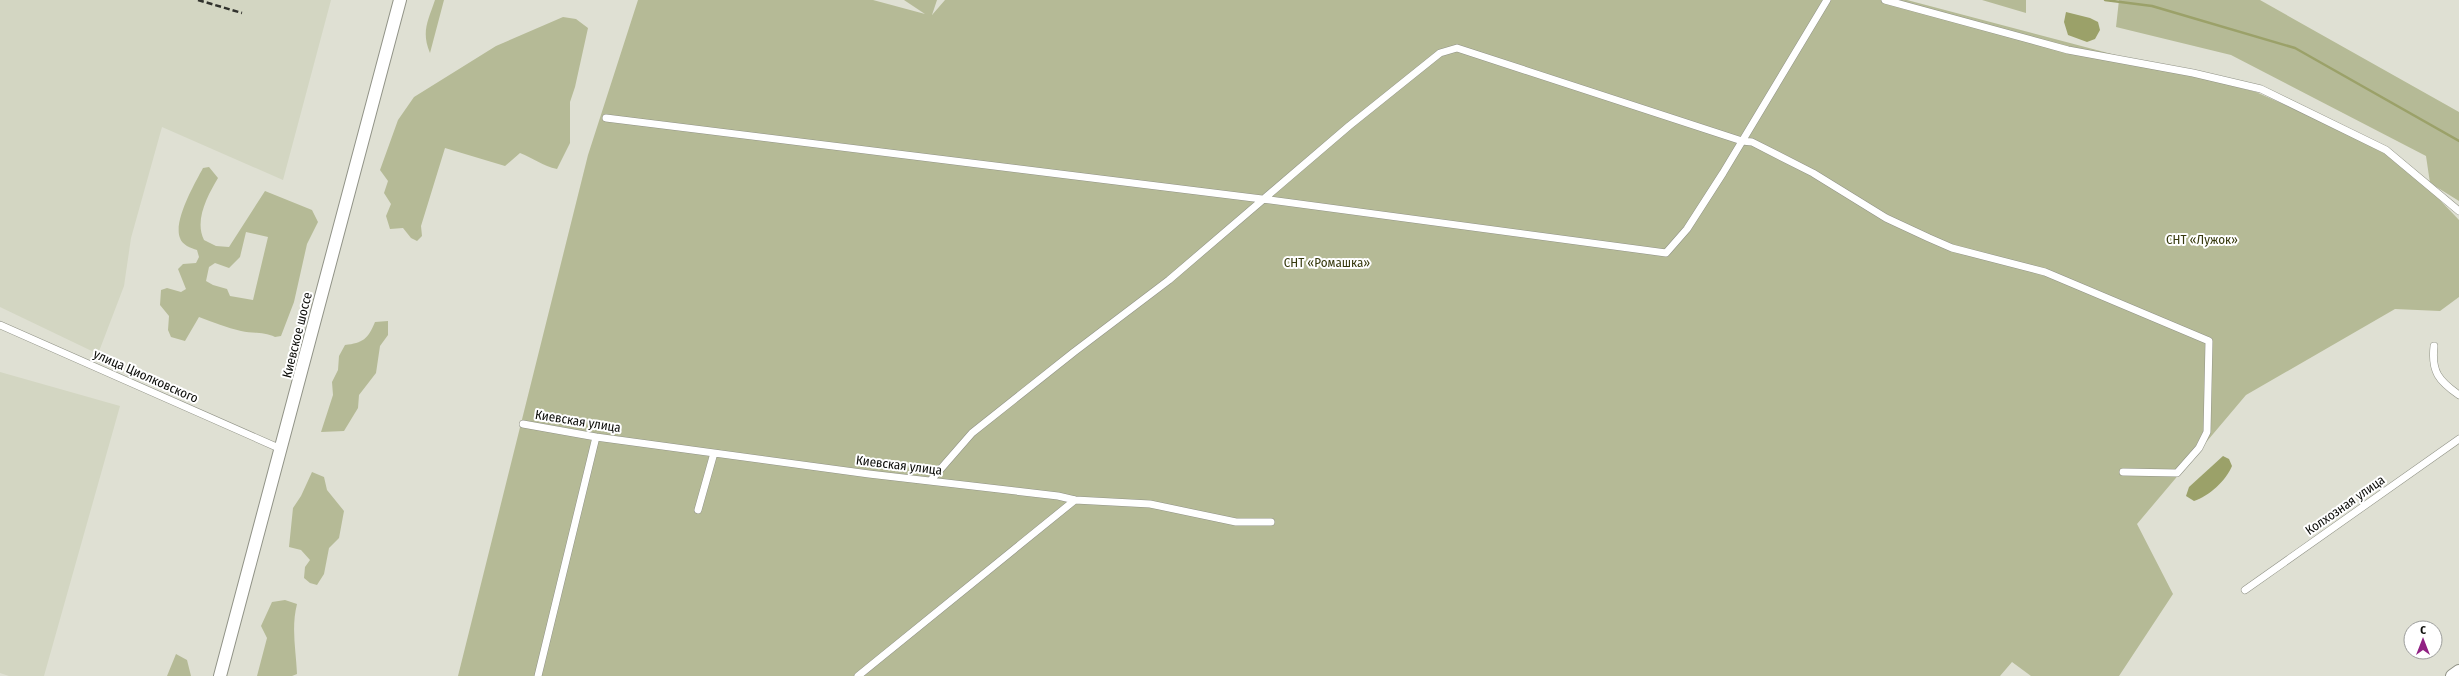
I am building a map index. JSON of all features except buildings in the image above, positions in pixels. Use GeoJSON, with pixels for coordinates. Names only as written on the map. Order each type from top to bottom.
{"type":"FeatureCollection","features":[{"type":"Feature","properties":{"kind":"highway","name":"Киевское шоссе"},"geometry":{"type":"LineString","coordinates":[[220,676],[400,0]]}},
{"type":"Feature","properties":{"kind":"highway"},"geometry":{"type":"LineString","coordinates":[[2452,676],[2459,671]]}},
{"type":"Feature","properties":{"kind":"street"},"geometry":{"type":"LineString","coordinates":[[606,118],[1262,199],[1666,253],[1687,229],[1742,142],[1827,0]]}},
{"type":"Feature","properties":{"kind":"street"},"geometry":{"type":"LineString","coordinates":[[1885,0],[2068,50],[2193,73],[2261,89],[2386,150],[2459,211]]}},
{"type":"Feature","properties":{"kind":"street"},"geometry":{"type":"LineString","coordinates":[[932,480],[972,433],[1074,352],[1170,280],[1262,199],[1440,53],[1457,48],[1742,142],[1752,142],[1813,173],[1886,218],[1929,238],[1952,248],[2045,272],[2209,341],[2209,423],[2203,442],[2177,473],[2123,472]]}},
{"type":"Feature","properties":{"kind":"street","name":"улица Циолковского"},"geometry":{"type":"LineString","coordinates":[[0,325],[281,449]]}},
{"type":"Feature","properties":{"kind":"street"},"geometry":{"type":"LineString","coordinates":[[2434,346],[2432,360],[2441,382],[2459,395]]}},
{"type":"Feature","properties":{"kind":"street","name":"Киевская улица"},"geometry":{"type":"LineString","coordinates":[[523,424],[596,437],[932,480],[966,487],[1058,496],[1075,500],[1150,504],[1236,522],[1271,522]]}},
{"type":"Feature","properties":{"kind":"street"},"geometry":{"type":"LineString","coordinates":[[538,676],[596,437]]}},
{"type":"Feature","properties":{"kind":"street","name":"Колхозная улица"},"geometry":{"type":"LineString","coordinates":[[2245,590],[2459,439]]}},
{"type":"Feature","properties":{"kind":"street"},"geometry":{"type":"LineString","coordinates":[[698,510],[714,453]]}},
{"type":"Feature","properties":{"kind":"street"},"geometry":{"type":"LineString","coordinates":[[858,676],[1075,500]]}},
{"type":"Feature","properties":{"kind":"shaded area"},"geometry":{"type":"Polygon","coordinates":[[[0,0],[331,0],[283,180],[162,127],[131,238],[124,286],[98,354],[0,307],[0,0]]]}},
{"type":"Feature","properties":{"kind":"shaded area"},"geometry":{"type":"Polygon","coordinates":[[[2066,12],[2090,18],[2098,22],[2100,30],[2095,39],[2087,42],[2068,35],[2064,22],[2066,12]]]}},
{"type":"Feature","properties":{"kind":"shaded area"},"geometry":{"type":"Polygon","coordinates":[[[0,372],[120,406],[44,676],[9,676],[0,673],[0,372]]]}},
{"type":"Feature","properties":{"kind":"shaded area"},"geometry":{"type":"Polygon","coordinates":[[[2223,456],[2229,459],[2232,466],[2226,477],[2211,492],[2200,499],[2194,501],[2186,496],[2189,487],[2223,456]]]}},
{"type":"Feature","properties":{"kind":"green space"},"geometry":{"type":"Polygon","coordinates":[[[435,0],[444,0],[430,53],[427,46],[426,26],[435,0]]]}},
{"type":"Feature","properties":{"kind":"green space"},"geometry":{"type":"Polygon","coordinates":[[[638,0],[873,0],[925,14],[904,0],[937,0],[932,15],[945,0],[1907,0],[2256,92],[2397,155],[2459,220],[2459,297],[2440,311],[2395,309],[2246,395],[2137,524],[2173,594],[2119,676],[2031,676],[2012,662],[2000,676],[458,676],[588,155],[638,0]]]}},
{"type":"Feature","properties":{"kind":"green space"},"geometry":{"type":"Polygon","coordinates":[[[1982,0],[2026,0],[2026,13],[1982,0]]]}},
{"type":"Feature","properties":{"kind":"green space"},"geometry":{"type":"Polygon","coordinates":[[[2119,0],[2260,0],[2459,112],[2459,201],[2430,183],[2426,156],[2231,55],[2116,27],[2119,0]]]}},
{"type":"Feature","properties":{"kind":"green space"},"geometry":{"type":"Polygon","coordinates":[[[563,17],[576,19],[588,28],[575,87],[570,102],[570,143],[557,169],[547,166],[520,153],[505,166],[445,148],[421,226],[422,236],[417,241],[411,238],[403,228],[390,229],[386,216],[391,204],[384,193],[388,181],[380,170],[398,120],[414,97],[496,46],[563,17]]]}},
{"type":"Feature","properties":{"kind":"green space"},"geometry":{"type":"Polygon","coordinates":[[[209,167],[218,178],[210,192],[201,216],[201,232],[204,240],[216,246],[229,247],[265,191],[312,210],[318,222],[307,244],[294,302],[281,336],[275,337],[267,334],[245,332],[225,327],[199,317],[185,341],[171,337],[168,330],[169,316],[160,305],[161,290],[167,288],[181,292],[186,289],[178,269],[183,264],[196,263],[199,257],[197,250],[183,243],[180,238],[179,231],[182,212],[203,168],[209,167]],[[246,232],[240,257],[229,268],[215,263],[209,267],[206,281],[213,285],[227,289],[230,296],[253,300],[268,237],[246,232]]]}},
{"type":"Feature","properties":{"kind":"green space"},"geometry":{"type":"Polygon","coordinates":[[[388,321],[388,335],[380,346],[376,373],[359,395],[358,408],[344,431],[321,432],[333,395],[332,382],[338,370],[339,356],[345,345],[356,343],[364,339],[370,332],[375,322],[388,321]]]}},
{"type":"Feature","properties":{"kind":"green space"},"geometry":{"type":"Polygon","coordinates":[[[312,472],[324,477],[327,490],[344,511],[339,538],[329,548],[324,574],[317,585],[310,583],[304,578],[305,567],[310,560],[301,550],[289,547],[293,508],[301,496],[312,472]]]}},
{"type":"Feature","properties":{"kind":"green space"},"geometry":{"type":"Polygon","coordinates":[[[285,600],[297,604],[294,630],[297,674],[292,676],[257,676],[267,638],[261,626],[272,602],[285,600]]]}},
{"type":"Feature","properties":{"kind":"green space"},"geometry":{"type":"Polygon","coordinates":[[[176,654],[187,660],[191,676],[167,676],[176,654]]]}},
{"type":"Feature","properties":{"kind":"waterway"},"geometry":{"type":"LineString","coordinates":[[2105,0],[2152,6],[2295,48],[2459,141]]}},
{"type":"Feature","properties":{"kind":"railway"},"geometry":{"type":"LineString","coordinates":[[198,0],[242,13]]}},
{"type":"Feature","properties":{"kind":"park label","name":"СНТ «Лужок»"},"geometry":{"type":"Point","coordinates":[2202,239]}},
{"type":"Feature","properties":{"kind":"park label","name":"СНТ «Ромашка»"},"geometry":{"type":"Point","coordinates":[1327,262]}}]}
